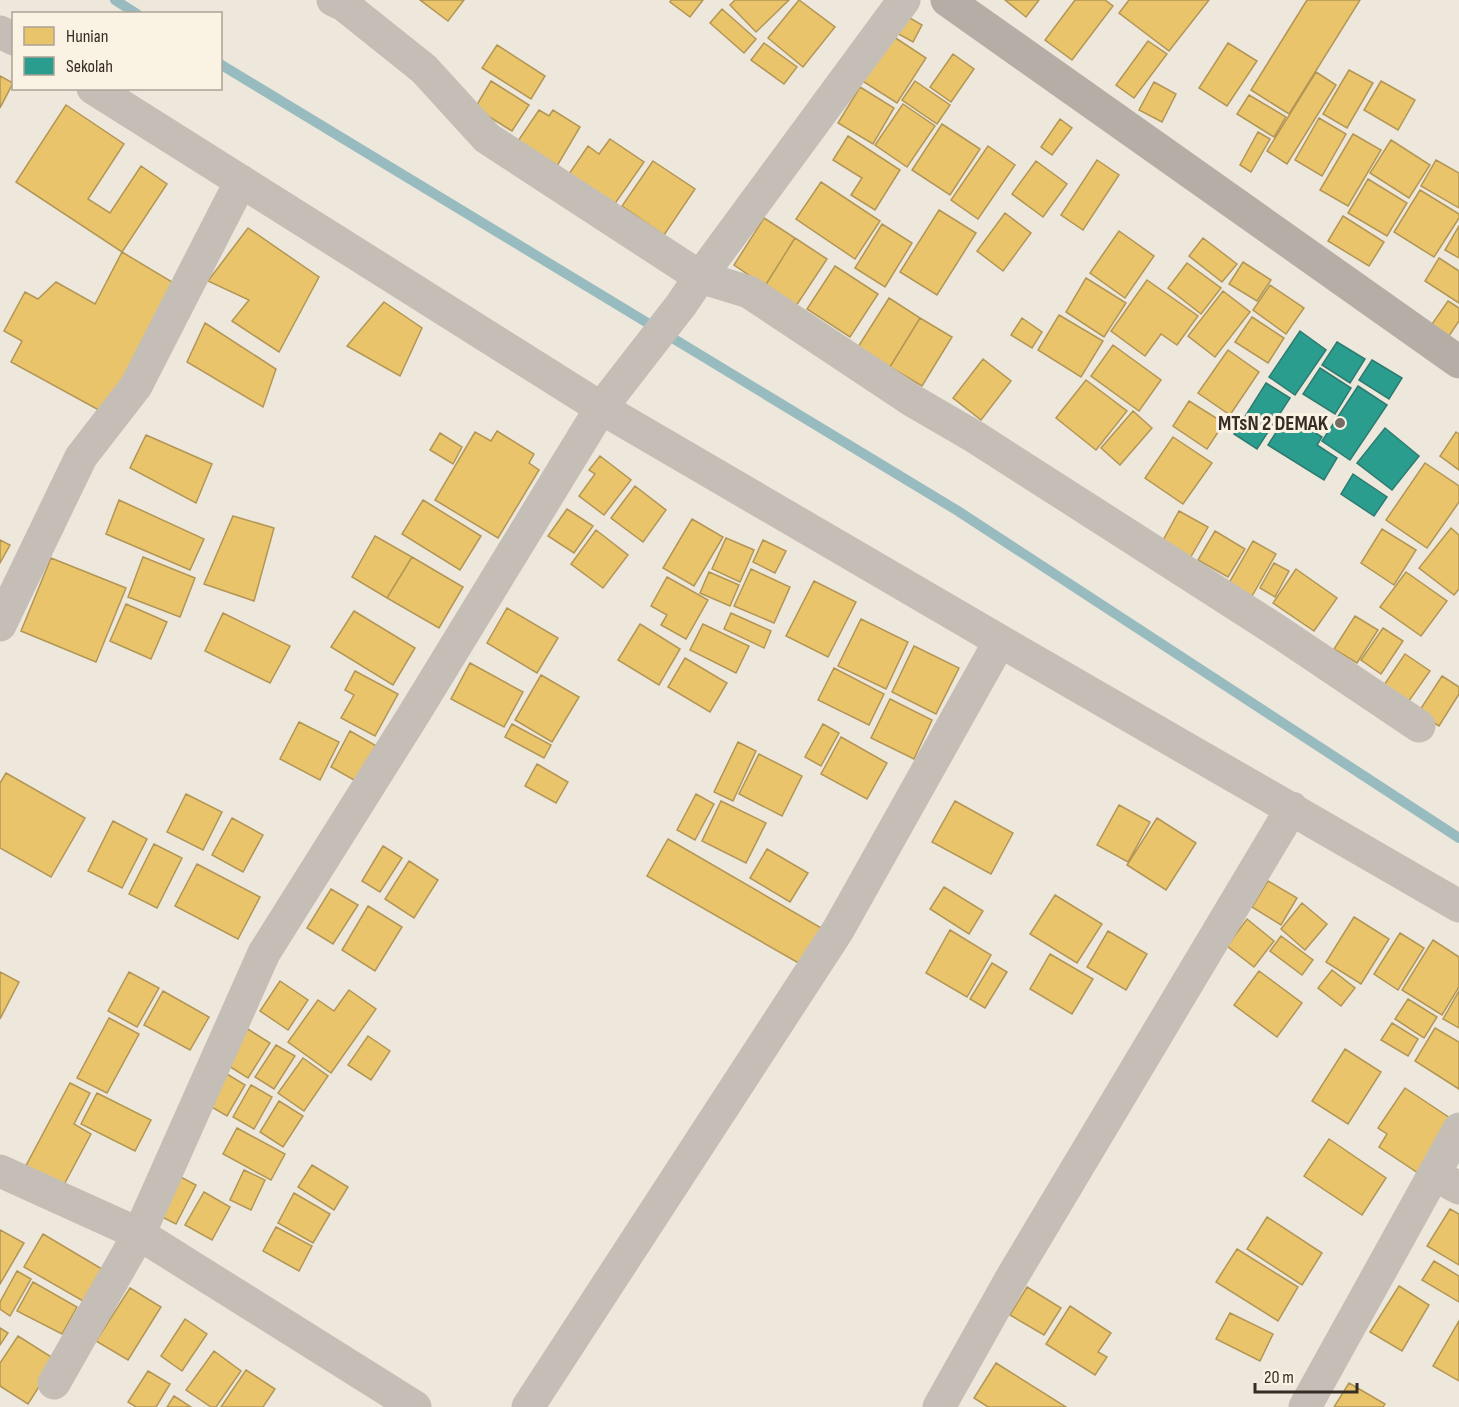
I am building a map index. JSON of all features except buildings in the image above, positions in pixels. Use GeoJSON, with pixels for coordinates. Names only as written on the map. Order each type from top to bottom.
{"type":"FeatureCollection","features":[{"type":"Feature","properties":{"kind":"main road"},"geometry":{"type":"LineString","coordinates":[[946,0],[1459,362]]}},
{"type":"Feature","properties":{"kind":"street"},"geometry":{"type":"LineString","coordinates":[[333,0],[344,5],[424,69],[488,138],[700,277],[749,292],[913,400],[975,437],[1263,622],[1419,726]]}},
{"type":"Feature","properties":{"kind":"street"},"geometry":{"type":"LineString","coordinates":[[54,1383],[139,1234],[264,953],[433,684],[601,408],[681,305],[904,0]]}},
{"type":"Feature","properties":{"kind":"street"},"geometry":{"type":"LineString","coordinates":[[96,90],[601,408],[1000,642],[1459,906]]}},
{"type":"Feature","properties":{"kind":"street"},"geometry":{"type":"LineString","coordinates":[[0,625],[81,457],[136,386],[241,181]]}},
{"type":"Feature","properties":{"kind":"street"},"geometry":{"type":"LineString","coordinates":[[528,1407],[838,930],[1000,642]]}},
{"type":"Feature","properties":{"kind":"street"},"geometry":{"type":"LineString","coordinates":[[939,1407],[1012,1277],[1292,808]]}},
{"type":"Feature","properties":{"kind":"street"},"geometry":{"type":"LineString","coordinates":[[1305,1407],[1447,1182],[1459,1129]]}},
{"type":"Feature","properties":{"kind":"street"},"geometry":{"type":"LineString","coordinates":[[0,1172],[139,1234],[415,1407]]}},
{"type":"Feature","properties":{"kind":"waterway"},"geometry":{"type":"LineString","coordinates":[[115,0],[134,12]]}},
{"type":"Feature","properties":{"kind":"waterway"},"geometry":{"type":"LineString","coordinates":[[222,65],[958,511],[1459,838]]}},
{"type":"Feature","properties":{"kind":"place","name":"MTsN 2 DEMAK"},"geometry":{"type":"Point","coordinates":[1340,423]}}]}
